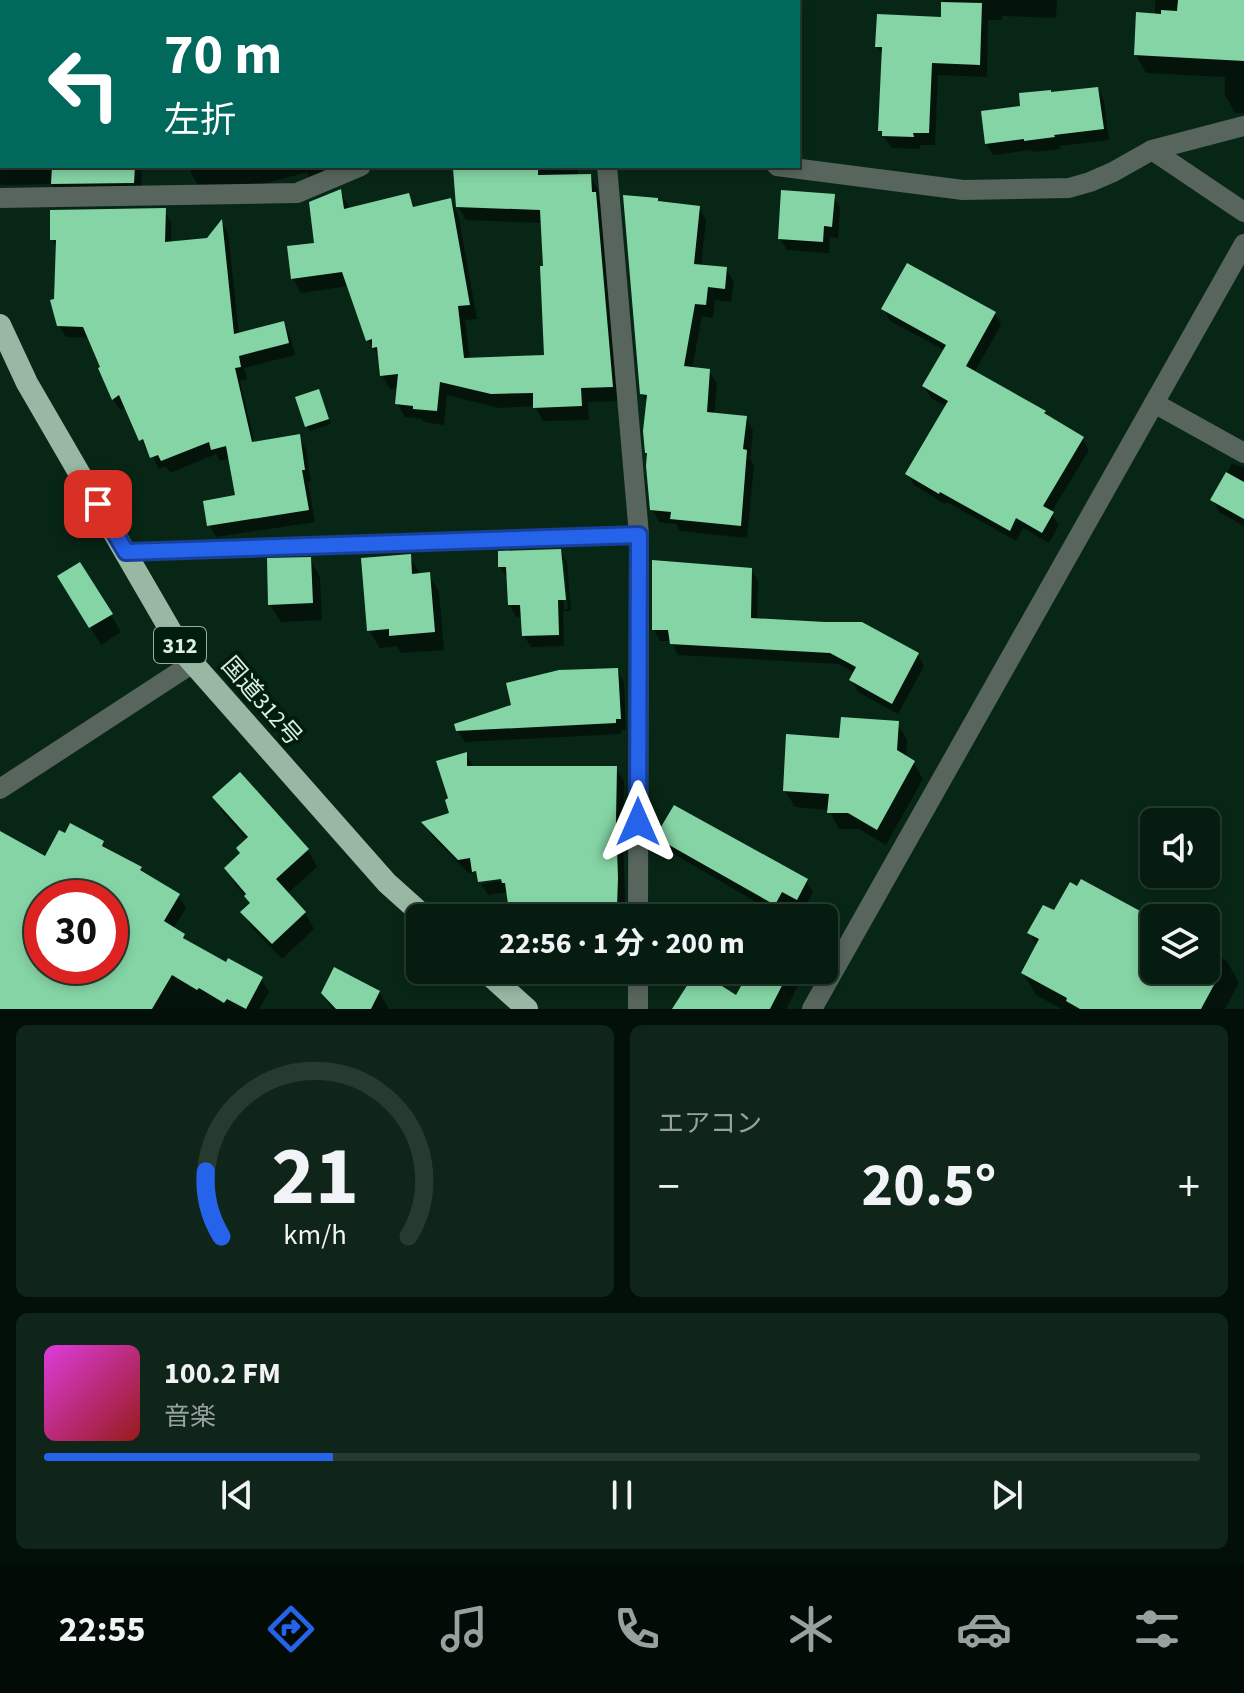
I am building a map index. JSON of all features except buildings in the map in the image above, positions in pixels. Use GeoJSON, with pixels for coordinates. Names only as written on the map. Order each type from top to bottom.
{"type":"FeatureCollection","features":[{"type":"Feature","properties":{"kind":"highway","name":"国道312号"},"geometry":{"type":"LineString","coordinates":[[0,325],[27,383],[183,652],[387,883],[410,904]]}},
{"type":"Feature","properties":{"kind":"highway"},"geometry":{"type":"LineString","coordinates":[[499,984],[527,1009]]}},
{"type":"Feature","properties":{"kind":"street"},"geometry":{"type":"LineString","coordinates":[[792,168],[963,190],[1069,188],[1113,172],[1152,150],[1244,126]]}},
{"type":"Feature","properties":{"kind":"street"},"geometry":{"type":"LineString","coordinates":[[1152,150],[1244,212]]}},
{"type":"Feature","properties":{"kind":"street"},"geometry":{"type":"LineString","coordinates":[[0,198],[297,193],[356,168]]}},
{"type":"Feature","properties":{"kind":"street"},"geometry":{"type":"LineString","coordinates":[[607,168],[639,535],[638,904]]}},
{"type":"Feature","properties":{"kind":"street"},"geometry":{"type":"LineString","coordinates":[[812,1009],[1244,244]]}},
{"type":"Feature","properties":{"kind":"street"},"geometry":{"type":"LineString","coordinates":[[1154,403],[1244,453]]}},
{"type":"Feature","properties":{"kind":"street"},"geometry":{"type":"LineString","coordinates":[[0,789],[193,663]]}},
{"type":"Feature","properties":{"kind":"street"},"geometry":{"type":"LineString","coordinates":[[638,984],[638,1009]]}},
{"type":"Feature","properties":{"kind":"lane"},"geometry":{"type":"LineString","coordinates":[[126,552],[639,535]]}},
{"type":"Feature","properties":{"kind":"route"},"geometry":{"type":"LineString","coordinates":[[98,504],[126,552],[639,535],[638,822]]}}]}
